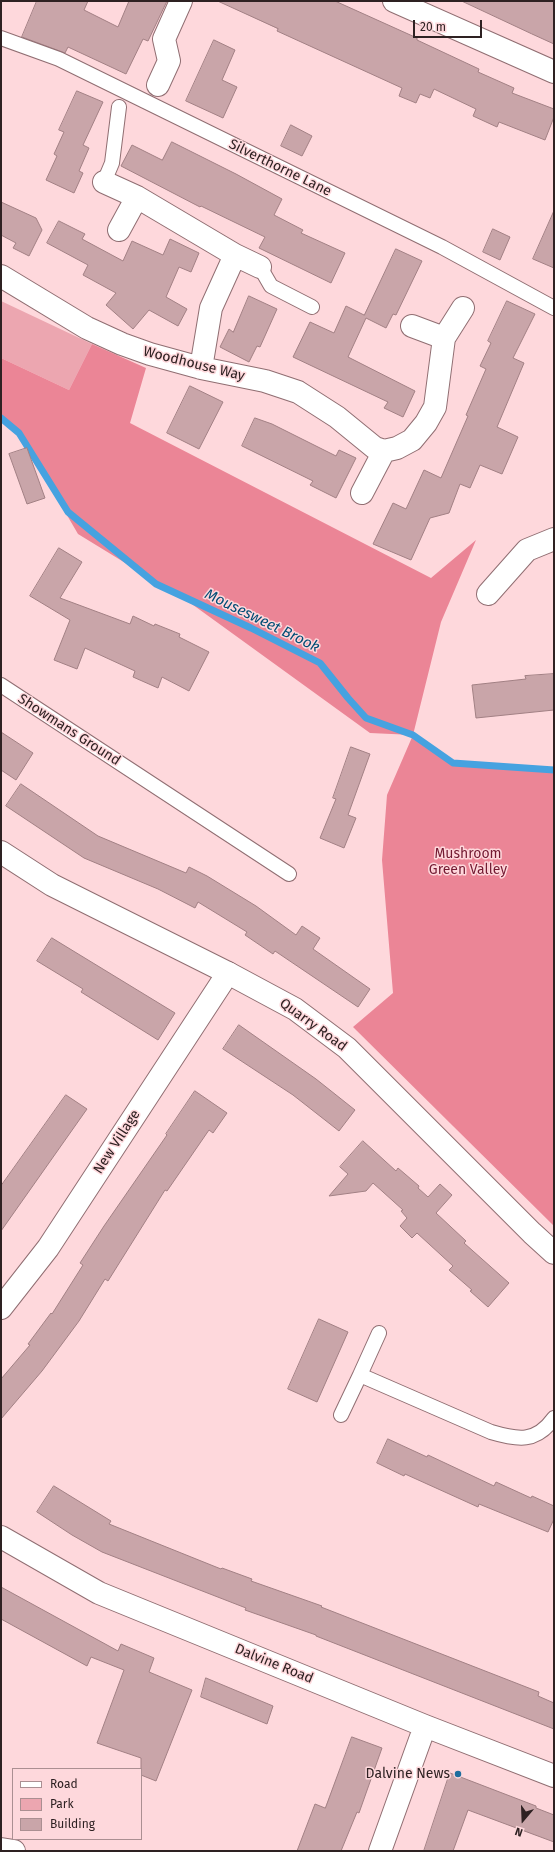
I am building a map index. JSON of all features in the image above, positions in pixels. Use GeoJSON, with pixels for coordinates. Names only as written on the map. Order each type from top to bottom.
{"type":"FeatureCollection","features":[{"type":"Feature","properties":{"kind":"street"},"geometry":{"type":"LineString","coordinates":[[158,85],[169,61],[164,39],[181,1]]}},
{"type":"Feature","properties":{"kind":"street"},"geometry":{"type":"LineString","coordinates":[[394,1],[554,72]]}},
{"type":"Feature","properties":{"kind":"street"},"geometry":{"type":"LineString","coordinates":[[104,182],[137,197],[235,255],[260,267]]}},
{"type":"Feature","properties":{"kind":"street"},"geometry":{"type":"LineString","coordinates":[[119,230],[137,197]]}},
{"type":"Feature","properties":{"kind":"street"},"geometry":{"type":"LineString","coordinates":[[201,368],[211,308],[235,255]]}},
{"type":"Feature","properties":{"kind":"street","name":"Woodhouse Way"},"geometry":{"type":"LineString","coordinates":[[1,276],[87,328],[122,344],[150,354],[201,368],[265,380],[298,392],[337,417],[375,448],[384,451]]}},
{"type":"Feature","properties":{"kind":"street"},"geometry":{"type":"LineString","coordinates":[[362,493],[384,451],[397,448],[412,440],[426,423],[435,407],[444,338],[463,308]]}},
{"type":"Feature","properties":{"kind":"street"},"geometry":{"type":"LineString","coordinates":[[412,326],[444,338]]}},
{"type":"Feature","properties":{"kind":"street"},"geometry":{"type":"LineString","coordinates":[[488,594],[528,550],[554,540]]}},
{"type":"Feature","properties":{"kind":"street","name":"Quarry Road"},"geometry":{"type":"LineString","coordinates":[[3,859],[295,1008],[347,1048],[532,1234],[554,1253]]}},
{"type":"Feature","properties":{"kind":"street","name":"New Village"},"geometry":{"type":"LineString","coordinates":[[1,1308],[48,1248],[228,973]]}},
{"type":"Feature","properties":{"kind":"street","name":"Dalvine Road"},"geometry":{"type":"LineString","coordinates":[[1,1536],[99,1593],[424,1726],[554,1776]]}},
{"type":"Feature","properties":{"kind":"street"},"geometry":{"type":"LineString","coordinates":[[380,1851],[424,1726]]}},
{"type":"Feature","properties":{"kind":"street"},"geometry":{"type":"LineString","coordinates":[[1,1849],[14,1851]]}},
{"type":"Feature","properties":{"kind":"lane","name":"Silverthorne Lane"},"geometry":{"type":"LineString","coordinates":[[1,38],[59,59],[442,247],[554,308]]}},
{"type":"Feature","properties":{"kind":"lane"},"geometry":{"type":"LineString","coordinates":[[104,182],[112,163],[119,107]]}},
{"type":"Feature","properties":{"kind":"lane"},"geometry":{"type":"LineString","coordinates":[[260,267],[271,286],[312,307]]}},
{"type":"Feature","properties":{"kind":"lane","name":"Showmans Ground"},"geometry":{"type":"LineString","coordinates":[[1,685],[289,874]]}},
{"type":"Feature","properties":{"kind":"lane"},"geometry":{"type":"LineString","coordinates":[[341,1415],[379,1333]]}},
{"type":"Feature","properties":{"kind":"lane"},"geometry":{"type":"LineString","coordinates":[[360,1375],[491,1432],[513,1438],[531,1438],[547,1428],[554,1418]]}},
{"type":"Feature","properties":{"kind":"green space"},"geometry":{"type":"Polygon","coordinates":[[[1,301],[92,344],[69,390],[1,358],[1,301]]]}},
{"type":"Feature","properties":{"kind":"green space"},"geometry":{"type":"Polygon","coordinates":[[[92,344],[146,368],[130,423],[431,578],[476,540],[441,622],[413,735],[370,733],[189,602],[78,534],[19,433],[1,418],[1,358],[69,390],[92,344]]]}},
{"type":"Feature","properties":{"kind":"green space","name":"Mushroom Green Valley"},"geometry":{"type":"Polygon","coordinates":[[[413,735],[453,763],[554,770],[554,1226],[353,1027],[393,993],[382,860],[387,795],[413,735]]]}},
{"type":"Feature","properties":{"kind":"building"},"geometry":{"type":"Polygon","coordinates":[[[37,1],[88,1],[84,10],[118,27],[129,1],[167,1],[148,41],[143,39],[126,74],[68,47],[65,53],[22,37],[37,1]]]}},
{"type":"Feature","properties":{"kind":"building"},"geometry":{"type":"Polygon","coordinates":[[[218,1],[335,1],[417,38],[417,40],[479,69],[478,72],[514,88],[512,93],[554,109],[554,117],[545,140],[499,122],[497,127],[473,116],[476,109],[434,89],[430,98],[420,94],[416,103],[399,96],[402,88],[277,31],[278,29],[218,1]]]}},
{"type":"Feature","properties":{"kind":"building"},"geometry":{"type":"Polygon","coordinates":[[[462,1],[554,1],[554,44],[532,34],[462,1]]]}},
{"type":"Feature","properties":{"kind":"building"},"geometry":{"type":"Polygon","coordinates":[[[214,40],[235,50],[222,80],[237,87],[223,118],[186,101],[214,40]]]}},
{"type":"Feature","properties":{"kind":"building"},"geometry":{"type":"Polygon","coordinates":[[[77,91],[103,102],[83,145],[89,148],[79,171],[83,173],[74,193],[46,180],[57,156],[54,154],[64,132],[59,130],[77,91]]]}},
{"type":"Feature","properties":{"kind":"building"},"geometry":{"type":"Polygon","coordinates":[[[291,125],[312,136],[302,156],[281,146],[291,125]]]}},
{"type":"Feature","properties":{"kind":"building"},"geometry":{"type":"Polygon","coordinates":[[[172,142],[282,199],[274,215],[303,230],[301,233],[345,253],[331,283],[259,248],[265,237],[201,206],[200,207],[121,166],[132,145],[162,160],[172,142]]]}},
{"type":"Feature","properties":{"kind":"building"},"geometry":{"type":"Polygon","coordinates":[[[1,202],[36,218],[42,230],[29,256],[13,248],[16,243],[1,235],[1,202]]]}},
{"type":"Feature","properties":{"kind":"building"},"geometry":{"type":"Polygon","coordinates":[[[554,211],[554,268],[533,259],[554,211]]]}},
{"type":"Feature","properties":{"kind":"building"},"geometry":{"type":"Polygon","coordinates":[[[59,221],[85,234],[82,239],[123,261],[132,241],[163,255],[170,239],[199,253],[191,272],[179,267],[166,297],[187,309],[178,326],[149,310],[133,329],[106,305],[116,293],[83,275],[88,265],[47,243],[59,221]]]}},
{"type":"Feature","properties":{"kind":"building"},"geometry":{"type":"Polygon","coordinates":[[[493,229],[510,237],[500,260],[483,252],[493,229]]]}},
{"type":"Feature","properties":{"kind":"building"},"geometry":{"type":"Polygon","coordinates":[[[396,249],[422,261],[396,315],[393,314],[386,328],[366,318],[348,357],[415,391],[403,417],[384,408],[388,402],[293,357],[310,322],[334,333],[346,306],[364,315],[396,249]]]}},
{"type":"Feature","properties":{"kind":"building"},"geometry":{"type":"Polygon","coordinates":[[[249,296],[277,309],[260,347],[257,346],[249,362],[220,347],[229,329],[233,332],[249,296]]]}},
{"type":"Feature","properties":{"kind":"building"},"geometry":{"type":"Polygon","coordinates":[[[507,301],[535,314],[513,358],[524,363],[497,427],[518,437],[502,474],[480,465],[470,488],[460,484],[449,513],[430,518],[411,560],[373,544],[393,503],[406,509],[424,470],[441,478],[468,416],[466,415],[486,369],[480,366],[491,343],[488,341],[507,301]]]}},
{"type":"Feature","properties":{"kind":"building"},"geometry":{"type":"Polygon","coordinates":[[[190,386],[223,402],[199,449],[167,433],[190,386]]]}},
{"type":"Feature","properties":{"kind":"building"},"geometry":{"type":"Polygon","coordinates":[[[255,418],[272,424],[336,456],[339,450],[356,458],[336,498],[310,485],[313,481],[242,446],[255,418]]]}},
{"type":"Feature","properties":{"kind":"building"},"geometry":{"type":"Polygon","coordinates":[[[27,448],[45,498],[27,504],[9,454],[27,448]]]}},
{"type":"Feature","properties":{"kind":"building"},"geometry":{"type":"Polygon","coordinates":[[[59,548],[82,562],[60,598],[130,624],[133,616],[154,626],[155,624],[180,634],[179,637],[209,652],[189,691],[162,677],[158,688],[133,677],[135,671],[85,648],[77,669],[54,660],[70,620],[30,596],[59,548]]]}},
{"type":"Feature","properties":{"kind":"building"},"geometry":{"type":"Polygon","coordinates":[[[554,674],[554,710],[476,718],[472,685],[526,679],[525,676],[554,674]]]}},
{"type":"Feature","properties":{"kind":"building"},"geometry":{"type":"Polygon","coordinates":[[[1,732],[33,753],[16,780],[1,770],[1,732]]]}},
{"type":"Feature","properties":{"kind":"building"},"geometry":{"type":"Polygon","coordinates":[[[351,747],[370,754],[348,815],[356,818],[344,848],[320,838],[336,799],[333,798],[351,747]]]}},
{"type":"Feature","properties":{"kind":"building"},"geometry":{"type":"Polygon","coordinates":[[[21,784],[98,836],[186,873],[189,867],[207,876],[256,906],[296,935],[302,926],[320,938],[313,949],[370,989],[358,1007],[275,951],[273,954],[245,935],[247,932],[198,902],[195,908],[158,889],[84,858],[6,806],[21,784]]]}},
{"type":"Feature","properties":{"kind":"building"},"geometry":{"type":"Polygon","coordinates":[[[52,938],[175,1013],[158,1040],[81,992],[83,989],[37,961],[52,938]]]}},
{"type":"Feature","properties":{"kind":"building"},"geometry":{"type":"Polygon","coordinates":[[[239,1025],[316,1079],[355,1110],[339,1131],[293,1095],[223,1049],[239,1025]]]}},
{"type":"Feature","properties":{"kind":"building"},"geometry":{"type":"Polygon","coordinates":[[[195,1091],[227,1113],[213,1133],[209,1130],[167,1191],[165,1190],[108,1281],[105,1279],[79,1321],[42,1371],[1,1419],[1,1379],[30,1345],[28,1344],[51,1313],[52,1314],[83,1265],[80,1263],[195,1091]]]}},
{"type":"Feature","properties":{"kind":"building"},"geometry":{"type":"Polygon","coordinates":[[[66,1095],[87,1109],[1,1231],[1,1186],[66,1095]]]}},
{"type":"Feature","properties":{"kind":"building"},"geometry":{"type":"Polygon","coordinates":[[[363,1141],[396,1171],[398,1168],[419,1186],[418,1188],[428,1197],[440,1184],[452,1195],[436,1213],[466,1241],[464,1243],[509,1283],[488,1307],[470,1291],[472,1290],[449,1270],[453,1266],[417,1233],[412,1238],[400,1226],[407,1218],[401,1211],[403,1210],[373,1183],[366,1191],[329,1196],[348,1174],[340,1167],[363,1141]]]}},
{"type":"Feature","properties":{"kind":"building"},"geometry":{"type":"Polygon","coordinates":[[[319,1319],[348,1332],[317,1402],[288,1389],[319,1319]]]}},
{"type":"Feature","properties":{"kind":"building"},"geometry":{"type":"Polygon","coordinates":[[[388,1439],[427,1457],[428,1455],[494,1486],[496,1482],[531,1498],[532,1496],[554,1506],[554,1519],[548,1532],[479,1504],[478,1507],[377,1463],[388,1439]]]}},
{"type":"Feature","properties":{"kind":"building"},"geometry":{"type":"Polygon","coordinates":[[[54,1486],[111,1521],[109,1524],[221,1569],[222,1568],[252,1579],[251,1581],[322,1606],[321,1607],[539,1692],[538,1696],[554,1703],[554,1729],[316,1635],[245,1610],[246,1608],[102,1552],[72,1535],[37,1512],[54,1486]]]}},
{"type":"Feature","properties":{"kind":"building"},"geometry":{"type":"Polygon","coordinates":[[[1,1587],[118,1651],[121,1644],[154,1658],[149,1672],[192,1690],[156,1781],[142,1775],[141,1758],[97,1743],[124,1670],[91,1657],[87,1666],[1,1619],[1,1587]]]}},
{"type":"Feature","properties":{"kind":"building"},"geometry":{"type":"Polygon","coordinates":[[[206,1678],[273,1706],[267,1724],[201,1697],[206,1678]]]}},
{"type":"Feature","properties":{"kind":"building"},"geometry":{"type":"Polygon","coordinates":[[[352,1737],[382,1748],[359,1813],[357,1812],[341,1851],[297,1851],[315,1804],[325,1808],[352,1737]]]}},
{"type":"Feature","properties":{"kind":"building"},"geometry":{"type":"Polygon","coordinates":[[[450,1773],[536,1806],[536,1808],[554,1815],[554,1842],[468,1810],[453,1851],[424,1851],[450,1773]]]}},
{"type":"Feature","properties":{"kind":"waterway","name":"Mousesweet Brook"},"geometry":{"type":"LineString","coordinates":[[1,418],[19,433],[68,512],[156,584],[251,628],[320,663],[366,718],[413,735],[453,763],[554,770]]}},
{"type":"Feature","properties":{"kind":"place","name":"Dalvine News"},"geometry":{"type":"Point","coordinates":[458,1774]}}]}
